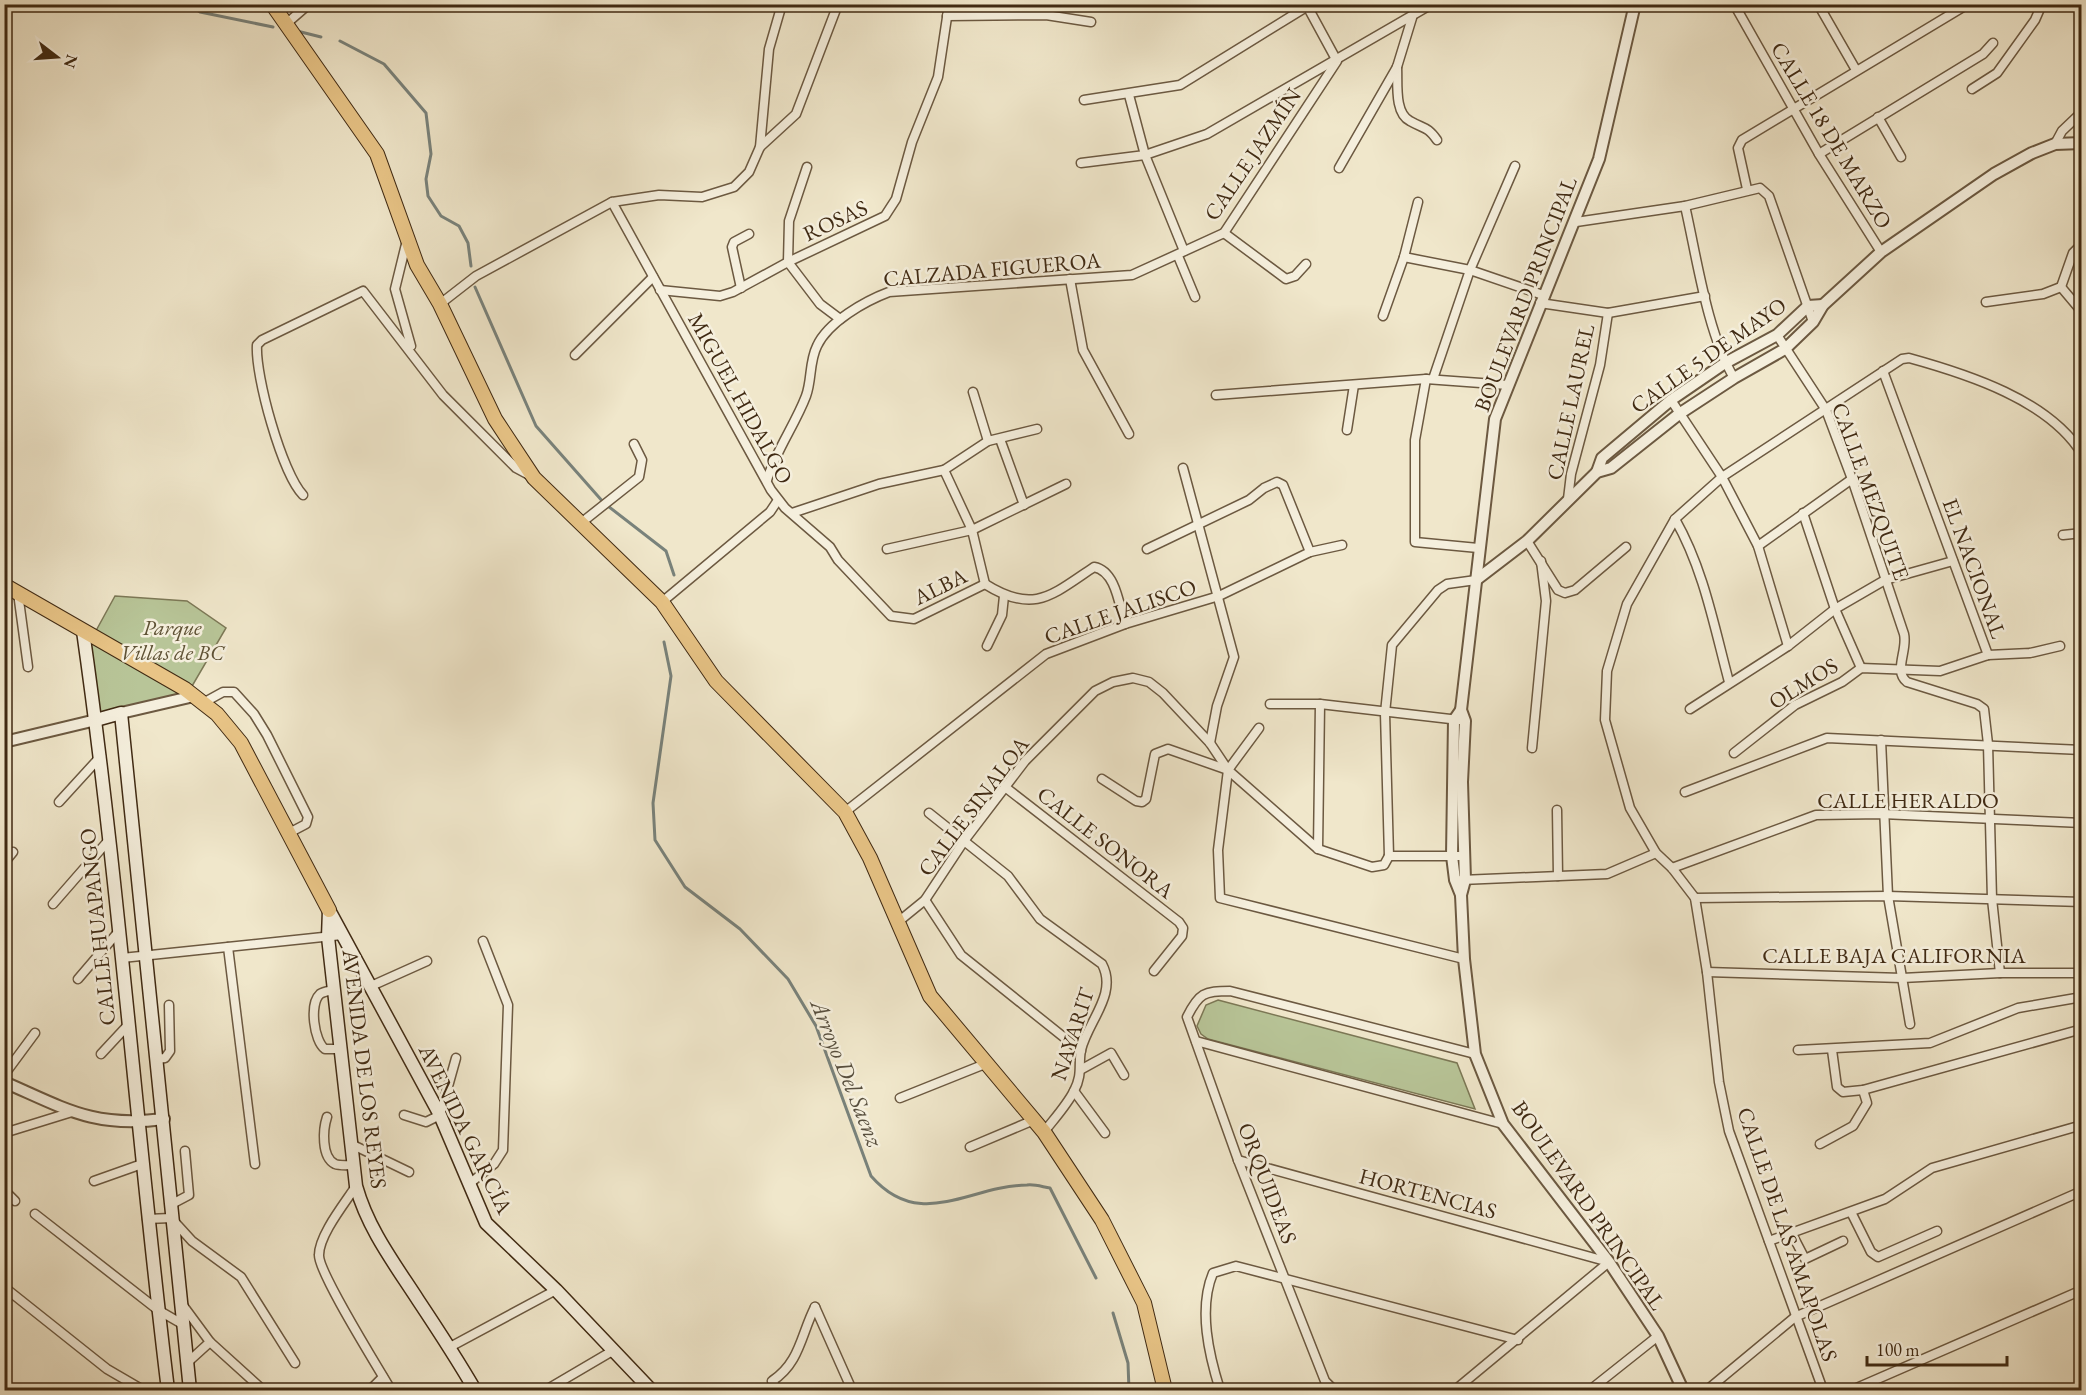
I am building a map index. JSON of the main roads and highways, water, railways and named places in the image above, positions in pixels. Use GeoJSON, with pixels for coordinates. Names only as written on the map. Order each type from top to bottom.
{"type":"FeatureCollection","features":[{"type":"Feature","properties":{"kind":"main road"},"geometry":{"type":"LineString","coordinates":[[272,4],[377,154],[417,265],[440,304],[495,419],[534,478],[662,602],[716,681],[845,812],[870,858],[930,996],[1044,1132],[1102,1220],[1144,1303],[1165,1390]]}},
{"type":"Feature","properties":{"kind":"main road","name":"AVENIDA GARCÍA"},"geometry":{"type":"LineString","coordinates":[[4,585],[198,699],[223,720],[241,743],[369,987],[440,1115],[486,1223],[556,1290],[651,1390]]}},
{"type":"Feature","properties":{"kind":"main road","name":"CALLE HUAPANGO"},"geometry":{"type":"LineString","coordinates":[[83,631],[101,755],[147,1219],[168,1390]]}},
{"type":"Feature","properties":{"kind":"main road","name":"CALLE HUAPANGO"},"geometry":{"type":"LineString","coordinates":[[96,720],[121,713],[190,1390]]}},
{"type":"Feature","properties":{"kind":"main road","name":"AVENIDA GARCÍA"},"geometry":{"type":"LineString","coordinates":[[328,937],[329,910]]}},
{"type":"Feature","properties":{"kind":"main road","name":"AVENIDA DE LOS REYES"},"geometry":{"type":"LineString","coordinates":[[328,937],[357,1186],[375,1235],[450,1347],[475,1390]]}},
{"type":"Feature","properties":{"kind":"waterway","name":"Arroyo Del Saenz"},"geometry":{"type":"LineString","coordinates":[[188,4],[200,12],[273,27]]}},
{"type":"Feature","properties":{"kind":"waterway","name":"Arroyo Del Saenz"},"geometry":{"type":"LineString","coordinates":[[297,31],[321,37]]}},
{"type":"Feature","properties":{"kind":"waterway","name":"Arroyo Del Saenz"},"geometry":{"type":"LineString","coordinates":[[340,41],[384,64],[426,113],[431,154],[426,179],[428,196],[441,216],[459,226],[468,243],[471,266]]}},
{"type":"Feature","properties":{"kind":"waterway","name":"Arroyo Del Saenz"},"geometry":{"type":"LineString","coordinates":[[475,287],[536,426],[604,503],[666,551],[674,575]]}},
{"type":"Feature","properties":{"kind":"waterway","name":"Arroyo Del Saenz"},"geometry":{"type":"LineString","coordinates":[[664,642],[671,676],[653,803],[655,840],[685,887],[740,929],[788,979],[816,1026],[871,1176],[889,1193],[908,1201],[926,1204],[945,1202],[1005,1187],[1036,1185],[1050,1188],[1096,1278]]}},
{"type":"Feature","properties":{"kind":"waterway","name":"Arroyo Del Saenz"},"geometry":{"type":"LineString","coordinates":[[1113,1313],[1128,1363],[1129,1390]]}},
{"type":"Feature","properties":{"kind":"park label","name":"Parque Villas de BC"},"geometry":{"type":"Point","coordinates":[172,640]}}]}
